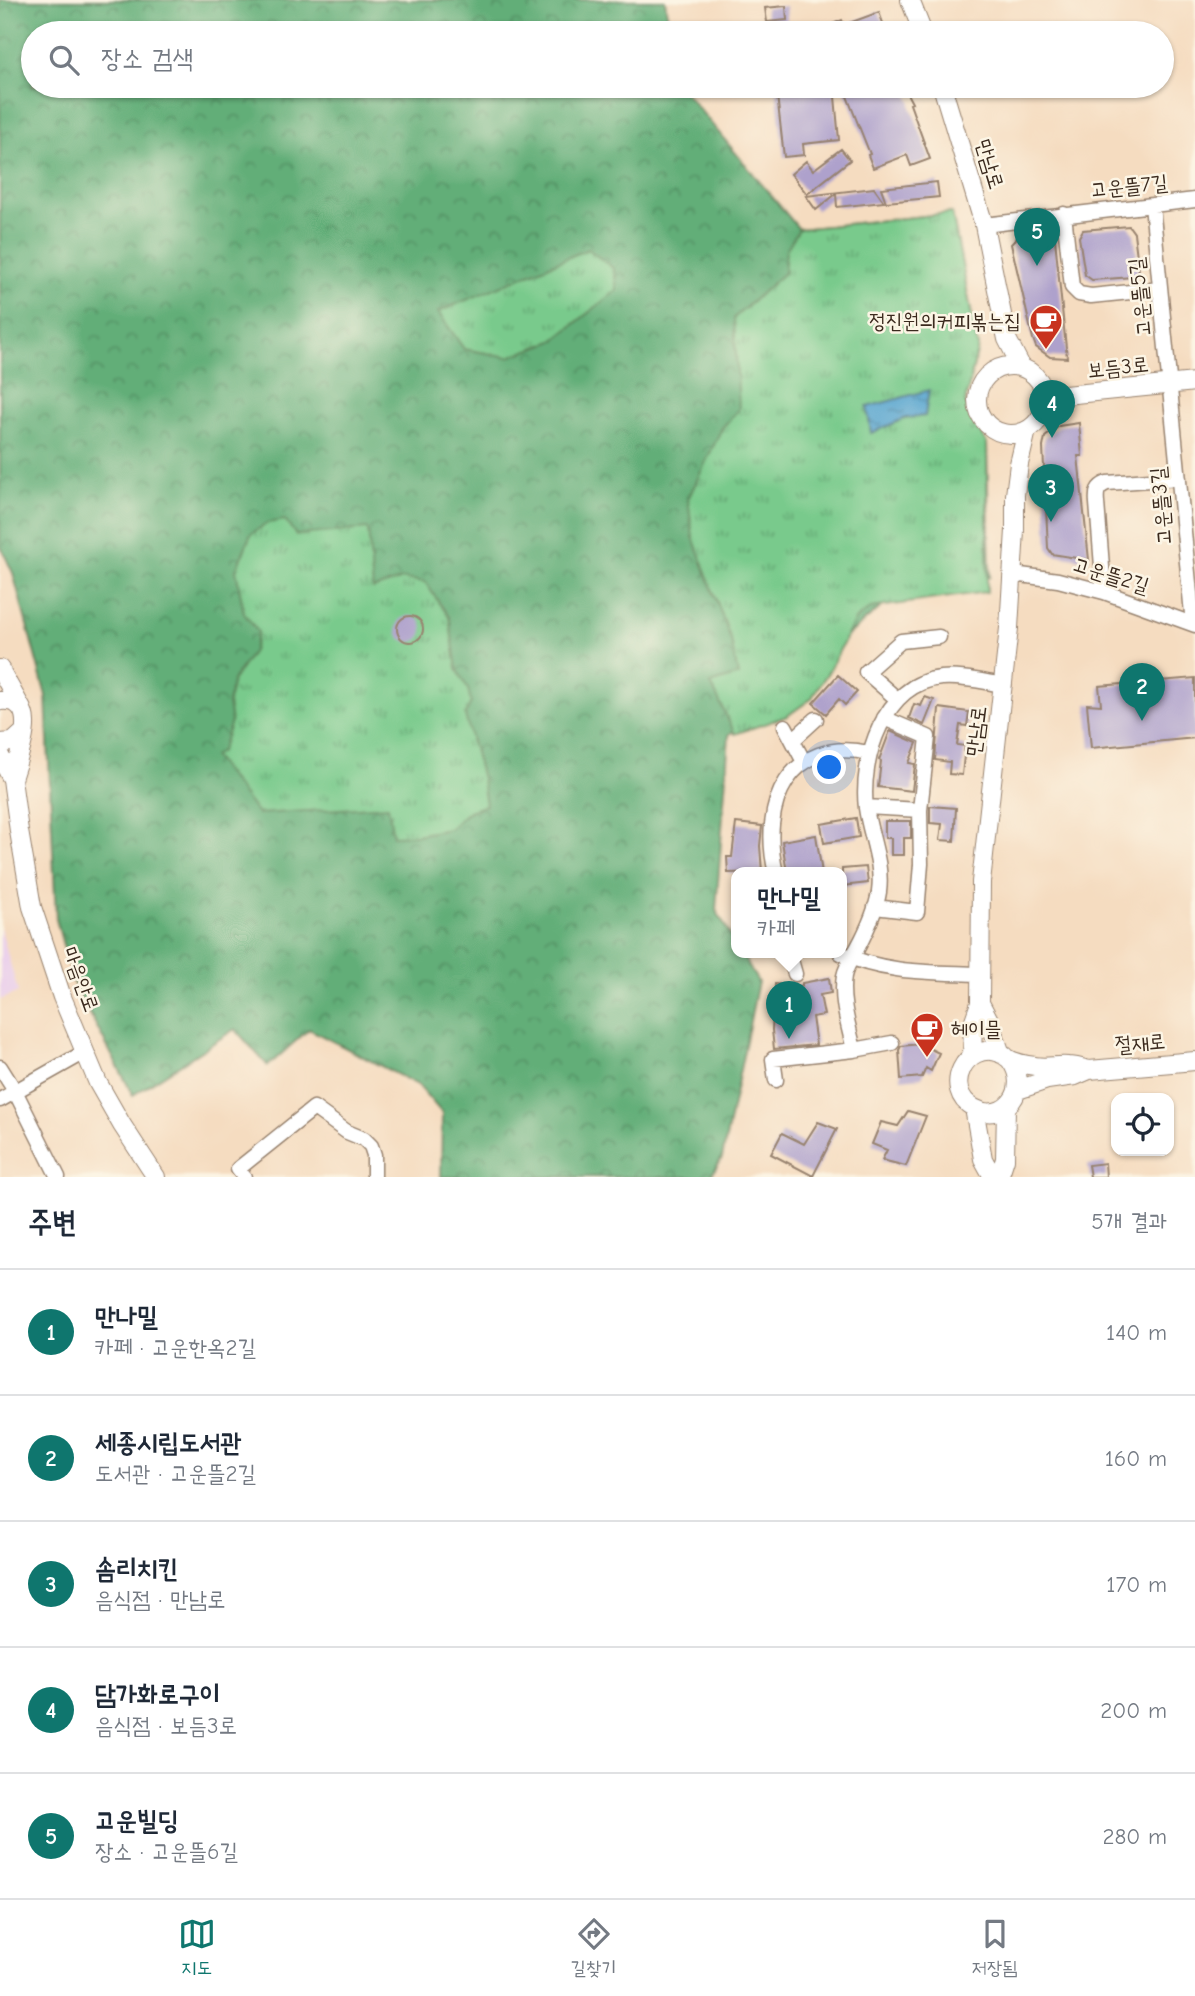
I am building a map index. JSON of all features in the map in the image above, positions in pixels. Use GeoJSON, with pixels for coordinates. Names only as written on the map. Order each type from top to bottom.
{"type":"FeatureCollection","features":[{"type":"Feature","properties":{"kind":"street"},"geometry":{"type":"LineString","coordinates":[[910,0],[918,21]]}},
{"type":"Feature","properties":{"kind":"street","name":"만남로"},"geometry":{"type":"LineString","coordinates":[[946,98],[984,225],[1007,339],[1022,368]]}},
{"type":"Feature","properties":{"kind":"street","name":"고운뜰7길"},"geometry":{"type":"LineString","coordinates":[[984,225],[1195,200]]}},
{"type":"Feature","properties":{"kind":"street","name":"고운뜰5길"},"geometry":{"type":"LineString","coordinates":[[1152,205],[1171,384]]}},
{"type":"Feature","properties":{"kind":"street"},"geometry":{"type":"LineString","coordinates":[[1065,214],[1072,287],[1079,294],[1091,296],[1160,289]]}},
{"type":"Feature","properties":{"kind":"street"},"geometry":{"type":"LineString","coordinates":[[990,374],[1007,339]]}},
{"type":"Feature","properties":{"kind":"street"},"geometry":{"type":"LineString","coordinates":[[997,432],[1018,434],[1035,424],[1041,416],[1045,397],[1043,388],[1038,379],[1022,368],[1000,368],[990,374],[982,382],[977,405],[980,416],[997,432],[1019,464]]}},
{"type":"Feature","properties":{"kind":"street","name":"보듬3로"},"geometry":{"type":"LineString","coordinates":[[1045,397],[1195,382]]}},
{"type":"Feature","properties":{"kind":"street","name":"고운뜰3길"},"geometry":{"type":"LineString","coordinates":[[1171,384],[1194,625]]}},
{"type":"Feature","properties":{"kind":"street","name":"만남로"},"geometry":{"type":"LineString","coordinates":[[980,1003],[981,882],[1004,685],[1013,574],[1015,495],[1027,430]]}},
{"type":"Feature","properties":{"kind":"street"},"geometry":{"type":"LineString","coordinates":[[1104,592],[1096,492],[1100,486],[1107,483],[1179,478]]}},
{"type":"Feature","properties":{"kind":"street","name":"고운뜰2길"},"geometry":{"type":"LineString","coordinates":[[1013,574],[1058,580],[1104,592],[1194,625]]}},
{"type":"Feature","properties":{"kind":"street"},"geometry":{"type":"LineString","coordinates":[[897,699],[866,672],[901,640],[939,637]]}},
{"type":"Feature","properties":{"kind":"street"},"geometry":{"type":"LineString","coordinates":[[0,669],[26,720],[12,779]]}},
{"type":"Feature","properties":{"kind":"street"},"geometry":{"type":"LineString","coordinates":[[847,955],[871,920],[879,891],[879,867],[866,807],[869,753],[884,718],[897,699],[919,683],[940,678],[964,678],[1004,685]]}},
{"type":"Feature","properties":{"kind":"street"},"geometry":{"type":"LineString","coordinates":[[0,701],[12,701],[22,709]]}},
{"type":"Feature","properties":{"kind":"street"},"geometry":{"type":"LineString","coordinates":[[875,907],[917,912],[920,810],[928,737],[884,718]]}},
{"type":"Feature","properties":{"kind":"street"},"geometry":{"type":"LineString","coordinates":[[793,740],[816,719]]}},
{"type":"Feature","properties":{"kind":"street"},"geometry":{"type":"LineString","coordinates":[[785,726],[804,762]]}},
{"type":"Feature","properties":{"kind":"street"},"geometry":{"type":"LineString","coordinates":[[0,743],[13,742],[24,732]]}},
{"type":"Feature","properties":{"kind":"street"},"geometry":{"type":"LineString","coordinates":[[775,867],[772,843],[773,813],[779,791],[792,774],[804,762],[830,751],[856,750],[869,753]]}},
{"type":"Feature","properties":{"kind":"street"},"geometry":{"type":"LineString","coordinates":[[0,757],[12,779]]}},
{"type":"Feature","properties":{"kind":"street","name":"마음안로"},"geometry":{"type":"LineString","coordinates":[[12,779],[32,907],[62,997],[98,1083],[156,1177]]}},
{"type":"Feature","properties":{"kind":"street"},"geometry":{"type":"LineString","coordinates":[[866,807],[920,810]]}},
{"type":"Feature","properties":{"kind":"street"},"geometry":{"type":"LineString","coordinates":[[847,956],[877,966],[904,970],[979,974]]}},
{"type":"Feature","properties":{"kind":"street"},"geometry":{"type":"LineString","coordinates":[[790,958],[795,974]]}},
{"type":"Feature","properties":{"kind":"street"},"geometry":{"type":"LineString","coordinates":[[846,958],[844,1000],[854,1050]]}},
{"type":"Feature","properties":{"kind":"street"},"geometry":{"type":"LineString","coordinates":[[972,1056],[973,1023],[980,1003]]}},
{"type":"Feature","properties":{"kind":"street"},"geometry":{"type":"LineString","coordinates":[[980,1003],[1006,1057],[1018,1075],[1018,1090],[1006,1107],[990,1112],[974,1108],[965,1102],[960,1093],[959,1072],[964,1063],[981,1052],[992,1051],[1006,1057],[1038,1067],[1071,1066],[1089,1070]]}},
{"type":"Feature","properties":{"kind":"street"},"geometry":{"type":"LineString","coordinates":[[776,1080],[773,1059],[892,1043]]}},
{"type":"Feature","properties":{"kind":"street"},"geometry":{"type":"LineString","coordinates":[[0,1100],[85,1052]]}},
{"type":"Feature","properties":{"kind":"street","name":"절재로"},"geometry":{"type":"LineString","coordinates":[[1089,1070],[1195,1061]]}},
{"type":"Feature","properties":{"kind":"street"},"geometry":{"type":"LineString","coordinates":[[0,1067],[15,1091],[54,1176]]}},
{"type":"Feature","properties":{"kind":"street"},"geometry":{"type":"LineString","coordinates":[[1018,1090],[1089,1070]]}},
{"type":"Feature","properties":{"kind":"street"},"geometry":{"type":"LineString","coordinates":[[999,1177],[1005,1159],[1006,1107]]}},
{"type":"Feature","properties":{"kind":"street"},"geometry":{"type":"LineString","coordinates":[[244,1177],[238,1169],[314,1108],[346,1132],[364,1139],[371,1146],[374,1177]]}},
{"type":"Feature","properties":{"kind":"street"},"geometry":{"type":"LineString","coordinates":[[974,1108],[984,1159],[993,1177]]}},
{"type":"Feature","properties":{"kind":"shaded area"},"geometry":{"type":"Polygon","coordinates":[[[0,927],[18,992],[0,1000],[0,927]]]}},
{"type":"Feature","properties":{"kind":"green space"},"geometry":{"type":"Polygon","coordinates":[[[0,0],[665,0],[668,21],[21,21],[21,98],[690,98],[799,229],[952,213],[978,347],[965,402],[987,444],[990,577],[891,599],[729,735],[716,910],[731,936],[731,958],[744,958],[758,982],[722,1158],[710,1177],[441,1177],[442,1113],[418,1085],[309,1029],[268,1066],[235,1029],[133,1095],[73,982],[56,919],[46,696],[13,573],[0,545],[0,0]]]}},
{"type":"Feature","properties":{"kind":"green space"},"geometry":{"type":"Polygon","coordinates":[[[952,213],[978,347],[965,402],[987,444],[987,592],[871,608],[855,620],[811,699],[787,716],[735,734],[711,684],[738,675],[731,640],[693,537],[688,499],[722,428],[739,409],[734,318],[784,273],[786,250],[799,229],[952,213]]]}},
{"type":"Feature","properties":{"kind":"green space"},"geometry":{"type":"Polygon","coordinates":[[[588,249],[614,269],[617,290],[553,341],[509,357],[464,349],[438,312],[588,249]]]}},
{"type":"Feature","properties":{"kind":"green space"},"geometry":{"type":"Polygon","coordinates":[[[285,520],[296,535],[368,529],[373,589],[403,579],[425,582],[449,617],[457,669],[468,689],[471,702],[465,715],[486,805],[469,811],[449,829],[393,836],[388,806],[258,814],[213,756],[221,751],[231,722],[228,703],[233,680],[253,651],[258,632],[244,613],[236,570],[251,534],[268,523],[285,520]]]}},
{"type":"Feature","properties":{"kind":"water"},"geometry":{"type":"Polygon","coordinates":[[[929,390],[925,416],[906,418],[871,433],[867,407],[929,390]]]}},
{"type":"Feature","properties":{"kind":"building"},"geometry":{"type":"Polygon","coordinates":[[[786,6],[787,20],[767,21],[765,8],[786,6]]]}},
{"type":"Feature","properties":{"kind":"building"},"geometry":{"type":"Polygon","coordinates":[[[879,12],[882,21],[855,21],[879,12]]]}},
{"type":"Feature","properties":{"kind":"building"},"geometry":{"type":"Polygon","coordinates":[[[777,98],[835,98],[839,140],[803,144],[804,155],[784,157],[777,98]]]}},
{"type":"Feature","properties":{"kind":"building"},"geometry":{"type":"Polygon","coordinates":[[[848,98],[909,98],[930,159],[911,166],[907,155],[873,168],[868,155],[870,154],[848,98]]]}},
{"type":"Feature","properties":{"kind":"building"},"geometry":{"type":"Polygon","coordinates":[[[841,149],[850,160],[807,194],[791,174],[806,161],[813,170],[841,149]]]}},
{"type":"Feature","properties":{"kind":"building"},"geometry":{"type":"Polygon","coordinates":[[[937,182],[939,197],[886,202],[881,188],[937,182]]]}},
{"type":"Feature","properties":{"kind":"building"},"geometry":{"type":"Polygon","coordinates":[[[874,188],[884,202],[837,207],[836,194],[816,210],[806,196],[874,188]]]}},
{"type":"Feature","properties":{"kind":"building"},"geometry":{"type":"Polygon","coordinates":[[[1129,226],[1134,233],[1139,272],[1133,277],[1092,280],[1085,275],[1079,237],[1083,230],[1129,226]]]}},
{"type":"Feature","properties":{"kind":"building"},"geometry":{"type":"Polygon","coordinates":[[[1048,234],[1055,239],[1067,358],[1050,357],[1036,347],[1011,244],[1018,237],[1048,234]]]}},
{"type":"Feature","properties":{"kind":"building"},"geometry":{"type":"Polygon","coordinates":[[[1079,423],[1082,456],[1078,456],[1089,560],[1052,554],[1048,548],[1043,447],[1045,437],[1059,426],[1079,423]]]}},
{"type":"Feature","properties":{"kind":"building"},"geometry":{"type":"Polygon","coordinates":[[[410,616],[419,620],[423,629],[419,638],[410,642],[401,638],[397,629],[401,620],[410,616]]]}},
{"type":"Feature","properties":{"kind":"building"},"geometry":{"type":"Polygon","coordinates":[[[838,675],[857,692],[845,705],[839,699],[826,714],[813,703],[838,675]]]}},
{"type":"Feature","properties":{"kind":"building"},"geometry":{"type":"Polygon","coordinates":[[[1195,678],[1195,738],[1091,748],[1087,704],[1101,705],[1099,686],[1195,678]]]}},
{"type":"Feature","properties":{"kind":"building"},"geometry":{"type":"Polygon","coordinates":[[[925,697],[934,700],[924,725],[909,718],[914,704],[921,706],[925,697]]]}},
{"type":"Feature","properties":{"kind":"building"},"geometry":{"type":"Polygon","coordinates":[[[939,708],[969,712],[967,726],[960,725],[957,745],[965,746],[962,775],[949,774],[950,762],[935,760],[939,708]]]}},
{"type":"Feature","properties":{"kind":"building"},"geometry":{"type":"Polygon","coordinates":[[[890,731],[917,743],[909,763],[915,764],[912,791],[878,787],[879,760],[890,731]]]}},
{"type":"Feature","properties":{"kind":"building"},"geometry":{"type":"Polygon","coordinates":[[[930,806],[956,808],[954,841],[940,840],[942,824],[930,823],[930,806]]]}},
{"type":"Feature","properties":{"kind":"building"},"geometry":{"type":"Polygon","coordinates":[[[856,818],[859,837],[824,843],[821,824],[856,818]]]}},
{"type":"Feature","properties":{"kind":"building"},"geometry":{"type":"Polygon","coordinates":[[[885,821],[911,821],[911,838],[904,838],[904,855],[891,855],[891,838],[885,838],[885,821]]]}},
{"type":"Feature","properties":{"kind":"building"},"geometry":{"type":"Polygon","coordinates":[[[736,823],[762,826],[762,867],[731,867],[731,873],[728,873],[727,857],[732,857],[736,823]]]}},
{"type":"Feature","properties":{"kind":"building"},"geometry":{"type":"Polygon","coordinates":[[[816,835],[821,867],[786,867],[782,841],[816,835]]]}},
{"type":"Feature","properties":{"kind":"building"},"geometry":{"type":"Polygon","coordinates":[[[866,867],[868,883],[847,885],[847,869],[866,867]]]}},
{"type":"Feature","properties":{"kind":"building"},"geometry":{"type":"Polygon","coordinates":[[[829,978],[831,993],[820,995],[824,1015],[812,1017],[816,1045],[774,1049],[772,1030],[775,984],[802,986],[802,983],[829,978]]]}},
{"type":"Feature","properties":{"kind":"building"},"geometry":{"type":"Polygon","coordinates":[[[920,1044],[939,1053],[931,1071],[926,1068],[922,1077],[901,1079],[901,1046],[920,1044]]]}},
{"type":"Feature","properties":{"kind":"building"},"geometry":{"type":"Polygon","coordinates":[[[908,1111],[926,1116],[906,1166],[882,1160],[887,1150],[872,1144],[881,1122],[898,1126],[908,1111]]]}},
{"type":"Feature","properties":{"kind":"building"},"geometry":{"type":"Polygon","coordinates":[[[818,1122],[837,1129],[813,1176],[771,1154],[782,1133],[804,1144],[818,1122]]]}},
{"type":"Feature","properties":{"kind":"building"},"geometry":{"type":"Polygon","coordinates":[[[1105,1163],[1106,1177],[1090,1177],[1088,1165],[1105,1163]]]}},
{"type":"Feature","properties":{"kind":"place","name":"고운빌딩"},"geometry":{"type":"Point","coordinates":[1037,266]}},
{"type":"Feature","properties":{"kind":"place","name":"정진원의커피볶는집"},"geometry":{"type":"Point","coordinates":[1046,351]}},
{"type":"Feature","properties":{"kind":"place","name":"담가화로구이"},"geometry":{"type":"Point","coordinates":[1052,438]}},
{"type":"Feature","properties":{"kind":"place","name":"솜리치킨"},"geometry":{"type":"Point","coordinates":[1051,522]}},
{"type":"Feature","properties":{"kind":"place","name":"세종시립도서관"},"geometry":{"type":"Point","coordinates":[1142,721]}},
{"type":"Feature","properties":{"kind":"place","name":"만나밀"},"geometry":{"type":"Point","coordinates":[789,1039]}},
{"type":"Feature","properties":{"kind":"place","name":"헤이믈"},"geometry":{"type":"Point","coordinates":[927,1059]}}]}
